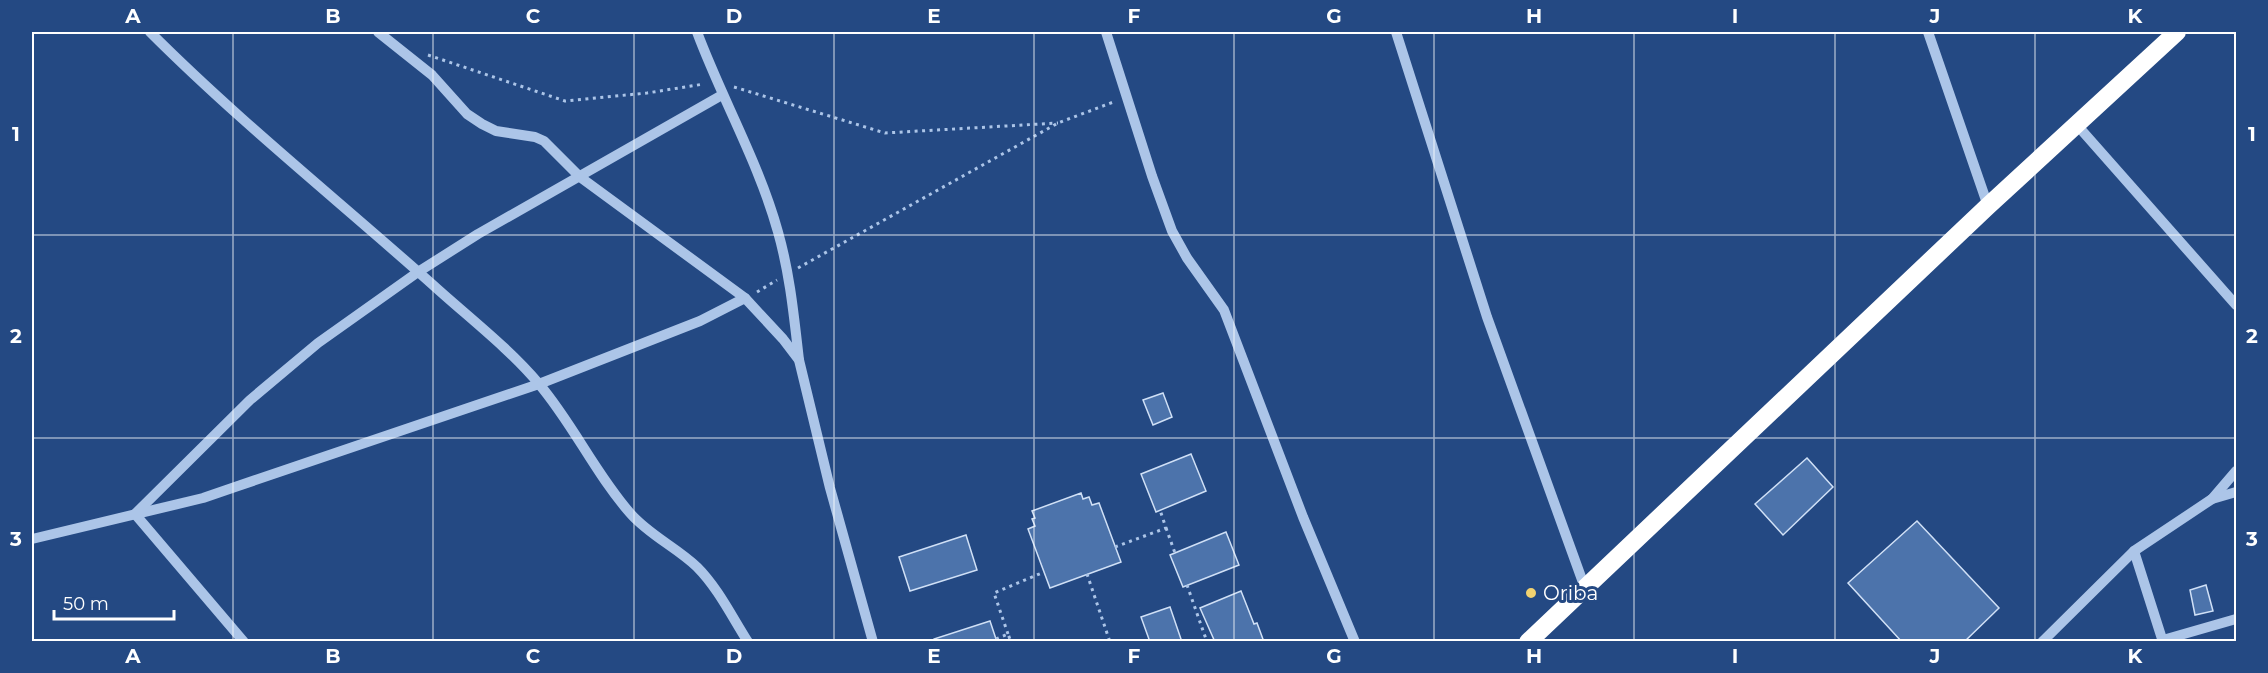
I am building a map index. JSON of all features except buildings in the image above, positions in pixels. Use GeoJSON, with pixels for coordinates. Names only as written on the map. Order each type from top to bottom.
{"type":"FeatureCollection","features":[{"type":"Feature","properties":{"kind":"highway"},"geometry":{"type":"LineString","coordinates":[[1528,642],[1988,206],[2177,32]]}},
{"type":"Feature","properties":{"kind":"street"},"geometry":{"type":"LineString","coordinates":[[150,32],[212,93],[418,272],[539,384],[631,514],[696,567],[706,578],[748,642]]}},
{"type":"Feature","properties":{"kind":"street"},"geometry":{"type":"LineString","coordinates":[[378,32],[432,75],[467,114],[496,131],[535,137],[544,141],[580,177],[745,298],[799,360]]}},
{"type":"Feature","properties":{"kind":"street"},"geometry":{"type":"LineString","coordinates":[[697,32],[773,218],[788,274],[799,360],[830,488],[873,642]]}},
{"type":"Feature","properties":{"kind":"street"},"geometry":{"type":"LineString","coordinates":[[1106,32],[1172,231],[1187,258],[1224,310],[1303,517],[1355,642]]}},
{"type":"Feature","properties":{"kind":"street"},"geometry":{"type":"LineString","coordinates":[[1396,32],[1487,316],[1585,588]]}},
{"type":"Feature","properties":{"kind":"street"},"geometry":{"type":"LineString","coordinates":[[1928,32],[1988,206]]}},
{"type":"Feature","properties":{"kind":"street"},"geometry":{"type":"LineString","coordinates":[[135,514],[250,400],[318,343],[418,272],[478,234],[722,95]]}},
{"type":"Feature","properties":{"kind":"street"},"geometry":{"type":"LineString","coordinates":[[2077,125],[2236,305]]}},
{"type":"Feature","properties":{"kind":"street"},"geometry":{"type":"LineString","coordinates":[[32,539],[203,498],[234,488],[539,384],[700,321],[745,298]]}},
{"type":"Feature","properties":{"kind":"street"},"geometry":{"type":"LineString","coordinates":[[2042,642],[2134,551],[2212,498],[2236,471]]}},
{"type":"Feature","properties":{"kind":"street"},"geometry":{"type":"LineString","coordinates":[[2212,498],[2236,492]]}},
{"type":"Feature","properties":{"kind":"street"},"geometry":{"type":"LineString","coordinates":[[135,514],[244,642]]}},
{"type":"Feature","properties":{"kind":"street"},"geometry":{"type":"LineString","coordinates":[[2134,551],[2163,641],[2236,619]]}},
{"type":"Feature","properties":{"kind":"path"},"geometry":{"type":"LineString","coordinates":[[745,298],[1058,123],[1126,97]]}},
{"type":"Feature","properties":{"kind":"path"},"geometry":{"type":"LineString","coordinates":[[1160,510],[1175,553]]}},
{"type":"Feature","properties":{"kind":"path"},"geometry":{"type":"LineString","coordinates":[[1115,547],[1166,528]]}},
{"type":"Feature","properties":{"kind":"path"},"geometry":{"type":"LineString","coordinates":[[1011,642],[994,592],[1044,572]]}},
{"type":"Feature","properties":{"kind":"path"},"geometry":{"type":"LineString","coordinates":[[1087,574],[1110,642]]}},
{"type":"Feature","properties":{"kind":"path"},"geometry":{"type":"LineString","coordinates":[[1187,585],[1207,642]]}},
{"type":"Feature","properties":{"kind":"path"},"geometry":{"type":"LineString","coordinates":[[996,639],[1008,634]]}},
{"type":"Feature","properties":{"kind":"place","name":"Oriba"},"geometry":{"type":"Point","coordinates":[1531,593]}}]}
